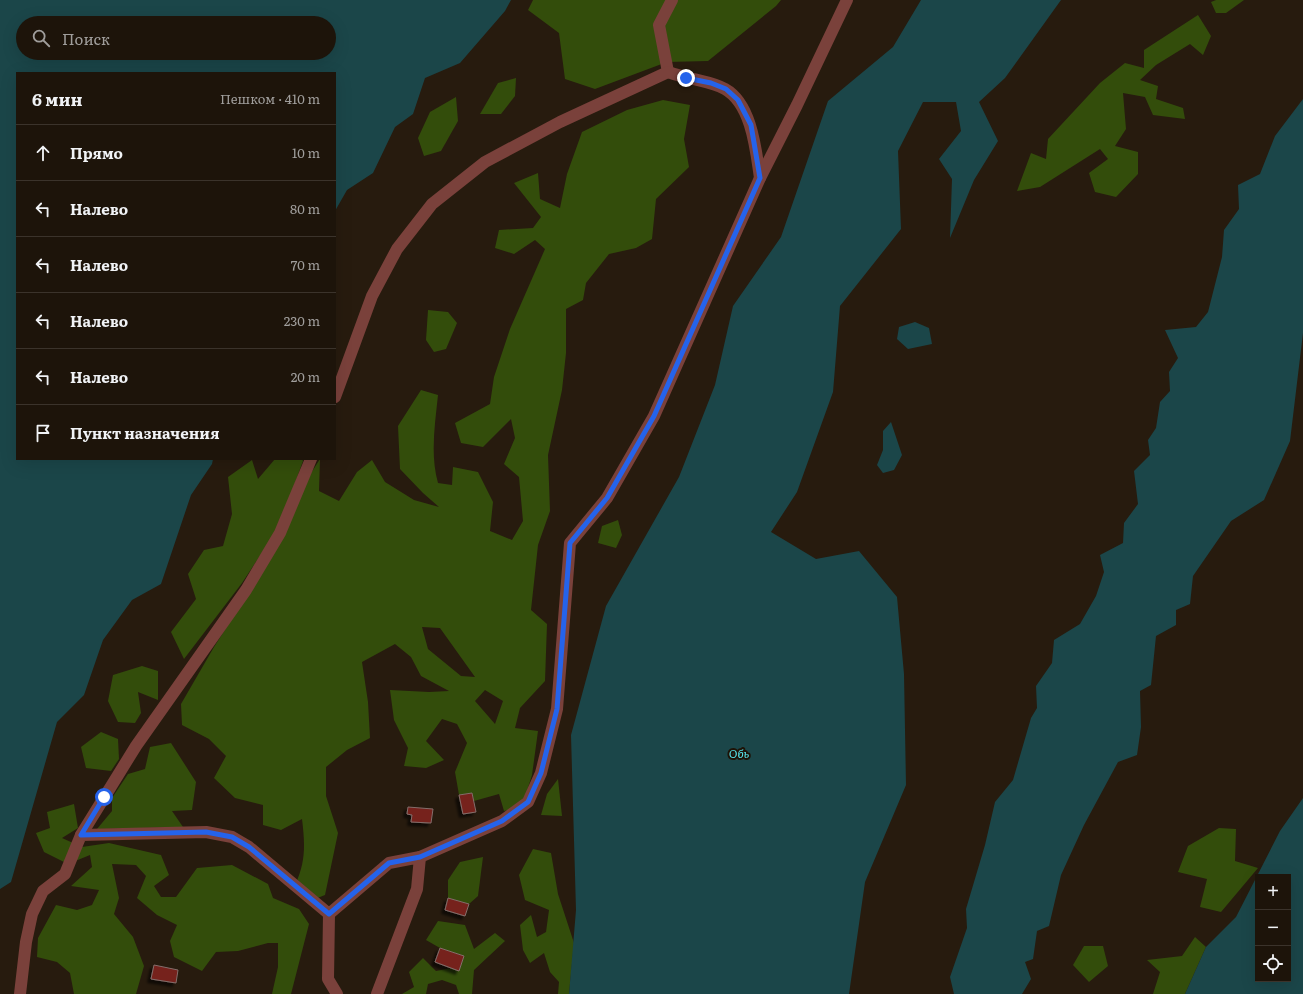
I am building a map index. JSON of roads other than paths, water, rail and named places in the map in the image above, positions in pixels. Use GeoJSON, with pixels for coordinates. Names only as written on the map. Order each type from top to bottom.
{"type":"FeatureCollection","features":[{"type":"Feature","properties":{"kind":"lane"},"geometry":{"type":"LineString","coordinates":[[668,72],[659,25],[672,0]]}},
{"type":"Feature","properties":{"kind":"lane"},"geometry":{"type":"LineString","coordinates":[[337,994],[328,979],[329,914],[389,863],[420,857],[502,821],[528,802],[541,773],[557,709],[570,543],[607,498],[654,416],[760,178],[848,0]]}},
{"type":"Feature","properties":{"kind":"lane"},"geometry":{"type":"LineString","coordinates":[[336,394],[372,296],[397,248],[432,204],[485,162],[560,122],[668,72],[718,86],[726,89],[738,100],[751,125],[760,178]]}},
{"type":"Feature","properties":{"kind":"lane"},"geometry":{"type":"LineString","coordinates":[[20,994],[26,942],[32,914],[43,891],[65,874],[81,835],[136,746],[246,590],[280,534],[311,460]]}},
{"type":"Feature","properties":{"kind":"lane"},"geometry":{"type":"LineString","coordinates":[[81,835],[206,832],[232,837],[249,847],[329,914]]}},
{"type":"Feature","properties":{"kind":"lane"},"geometry":{"type":"LineString","coordinates":[[377,994],[417,889],[420,857]]}},
{"type":"Feature","properties":{"kind":"water"},"geometry":{"type":"Polygon","coordinates":[[[0,0],[511,0],[505,11],[460,63],[425,78],[413,114],[395,127],[373,173],[347,190],[336,209],[336,72],[16,72],[16,460],[213,460],[212,464],[191,495],[161,584],[132,600],[103,640],[84,695],[57,722],[11,882],[0,889],[0,0]]]}},
{"type":"Feature","properties":{"kind":"water","name":"Обь"},"geometry":{"type":"Polygon","coordinates":[[[921,0],[1061,0],[1005,78],[979,102],[998,141],[974,180],[950,238],[952,179],[939,159],[961,131],[956,102],[923,102],[898,151],[901,229],[840,306],[833,392],[797,492],[771,532],[816,559],[859,551],[897,597],[904,674],[906,785],[865,882],[849,994],[569,994],[576,910],[571,735],[606,606],[679,477],[715,385],[733,306],[781,237],[828,101],[893,47],[921,0]]]}},
{"type":"Feature","properties":{"kind":"water"},"geometry":{"type":"Polygon","coordinates":[[[1303,99],[1303,333],[1290,441],[1264,500],[1231,521],[1193,576],[1190,604],[1176,610],[1176,625],[1156,636],[1151,685],[1140,691],[1141,727],[1137,755],[1118,762],[1084,825],[1061,875],[1049,926],[1037,931],[1033,959],[1025,962],[1031,979],[1022,994],[954,994],[950,977],[967,928],[966,909],[985,845],[995,802],[1013,780],[1031,718],[1037,708],[1036,686],[1052,663],[1054,640],[1080,624],[1096,596],[1104,572],[1100,555],[1123,543],[1124,523],[1138,504],[1134,471],[1150,455],[1148,440],[1156,428],[1160,402],[1170,391],[1169,372],[1178,358],[1165,330],[1196,327],[1208,312],[1222,257],[1224,230],[1239,209],[1238,185],[1260,174],[1275,136],[1303,99]]]}},
{"type":"Feature","properties":{"kind":"water"},"geometry":{"type":"Polygon","coordinates":[[[915,322],[929,328],[932,344],[908,349],[897,339],[899,327],[915,322]]]}},
{"type":"Feature","properties":{"kind":"water"},"geometry":{"type":"Polygon","coordinates":[[[891,422],[902,455],[894,470],[883,473],[877,465],[883,450],[883,431],[891,422]]]}},
{"type":"Feature","properties":{"kind":"water"},"geometry":{"type":"Polygon","coordinates":[[[1303,798],[1303,994],[1185,994],[1206,947],[1236,917],[1255,880],[1255,982],[1291,982],[1291,874],[1258,874],[1280,831],[1303,798]]]}}]}
